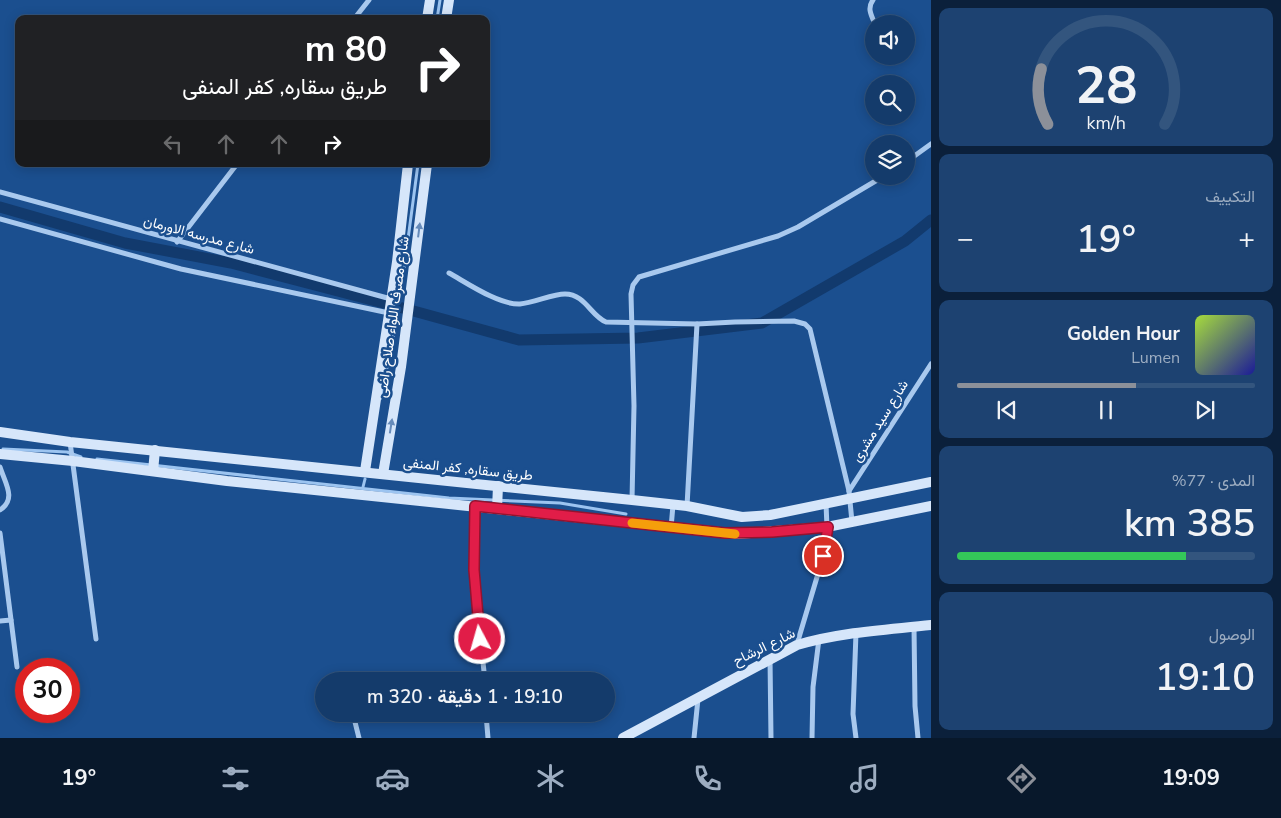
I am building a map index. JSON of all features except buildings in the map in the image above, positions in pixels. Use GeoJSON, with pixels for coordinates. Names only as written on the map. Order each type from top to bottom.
{"type":"FeatureCollection","features":[{"type":"Feature","properties":{"kind":"street"},"geometry":{"type":"LineString","coordinates":[[357,15],[369,0]]}},
{"type":"Feature","properties":{"kind":"street"},"geometry":{"type":"LineString","coordinates":[[428,15],[430,0]]}},
{"type":"Feature","properties":{"kind":"street"},"geometry":{"type":"LineString","coordinates":[[447,15],[449,0]]}},
{"type":"Feature","properties":{"kind":"street"},"geometry":{"type":"LineString","coordinates":[[872,15],[870,6],[873,0]]}},
{"type":"Feature","properties":{"kind":"street"},"geometry":{"type":"LineString","coordinates":[[915,156],[931,144]]}},
{"type":"Feature","properties":{"kind":"street"},"geometry":{"type":"LineString","coordinates":[[177,242],[236,167]]}},
{"type":"Feature","properties":{"kind":"street","name":"شارع مصرف اللواء صلاح راضى"},"geometry":{"type":"LineString","coordinates":[[365,471],[390,314],[408,167]]}},
{"type":"Feature","properties":{"kind":"street","name":"شارع مصرف اللواء صلاح راضى"},"geometry":{"type":"LineString","coordinates":[[383,474],[415,264],[427,167]]}},
{"type":"Feature","properties":{"kind":"street"},"geometry":{"type":"LineString","coordinates":[[406,181],[425,182]]}},
{"type":"Feature","properties":{"kind":"street"},"geometry":{"type":"LineString","coordinates":[[632,500],[634,406],[631,294],[633,285],[639,277],[778,236],[798,228],[869,185]]}},
{"type":"Feature","properties":{"kind":"street","name":"شارع مدرسه الاورمان"},"geometry":{"type":"LineString","coordinates":[[0,192],[177,242],[392,299]]}},
{"type":"Feature","properties":{"kind":"street"},"geometry":{"type":"LineString","coordinates":[[0,219],[181,269],[407,318]]}},
{"type":"Feature","properties":{"kind":"street"},"geometry":{"type":"LineString","coordinates":[[397,262],[415,264]]}},
{"type":"Feature","properties":{"kind":"street"},"geometry":{"type":"LineString","coordinates":[[449,273],[487,295],[518,304],[566,294],[577,297],[587,304],[601,320],[606,322],[697,324],[794,321],[805,324],[810,329],[850,494],[852,522]]}},
{"type":"Feature","properties":{"kind":"street"},"geometry":{"type":"LineString","coordinates":[[687,506],[697,324]]}},
{"type":"Feature","properties":{"kind":"street","name":"شارع سيد مشرى"},"geometry":{"type":"LineString","coordinates":[[850,494],[915,386],[931,364]]}},
{"type":"Feature","properties":{"kind":"street","name":"طريق سقاره, كفر المنفى"},"geometry":{"type":"LineString","coordinates":[[0,432],[70,442],[227,481],[475,506],[498,497],[632,500],[673,507],[687,506],[742,517],[770,515],[826,504],[850,494],[931,482]]}},
{"type":"Feature","properties":{"kind":"street"},"geometry":{"type":"LineString","coordinates":[[70,442],[96,639]]}},
{"type":"Feature","properties":{"kind":"street","name":"طريق سقاره, كفر المنفى"},"geometry":{"type":"LineString","coordinates":[[0,454],[73,461],[154,462],[365,471],[498,497],[671,526],[738,534],[828,527],[931,506]]}},
{"type":"Feature","properties":{"kind":"street"},"geometry":{"type":"LineString","coordinates":[[0,467],[10,499],[7,506],[0,510]]}},
{"type":"Feature","properties":{"kind":"street"},"geometry":{"type":"LineString","coordinates":[[796,645],[823,556],[828,527],[826,504]]}},
{"type":"Feature","properties":{"kind":"street"},"geometry":{"type":"LineString","coordinates":[[475,506],[475,588],[484,672]]}},
{"type":"Feature","properties":{"kind":"street"},"geometry":{"type":"LineString","coordinates":[[671,526],[673,507]]}},
{"type":"Feature","properties":{"kind":"street"},"geometry":{"type":"LineString","coordinates":[[0,533],[16,658]]}},
{"type":"Feature","properties":{"kind":"street"},"geometry":{"type":"LineString","coordinates":[[0,622],[11,620]]}},
{"type":"Feature","properties":{"kind":"street","name":"شارع الرشاح"},"geometry":{"type":"LineString","coordinates":[[623,738],[796,645],[819,638],[931,625]]}},
{"type":"Feature","properties":{"kind":"street"},"geometry":{"type":"LineString","coordinates":[[914,627],[915,706],[918,738]]}},
{"type":"Feature","properties":{"kind":"street"},"geometry":{"type":"LineString","coordinates":[[856,633],[853,714],[856,738]]}},
{"type":"Feature","properties":{"kind":"street"},"geometry":{"type":"LineString","coordinates":[[812,738],[813,688],[819,638]]}},
{"type":"Feature","properties":{"kind":"street"},"geometry":{"type":"LineString","coordinates":[[770,658],[771,738]]}},
{"type":"Feature","properties":{"kind":"street"},"geometry":{"type":"LineString","coordinates":[[694,738],[698,697]]}},
{"type":"Feature","properties":{"kind":"street"},"geometry":{"type":"LineString","coordinates":[[355,722],[359,738]]}},
{"type":"Feature","properties":{"kind":"street"},"geometry":{"type":"LineString","coordinates":[[487,722],[488,738]]}},
{"type":"Feature","properties":{"kind":"waterway"},"geometry":{"type":"LineString","coordinates":[[438,15],[440,0]]}},
{"type":"Feature","properties":{"kind":"waterway"},"geometry":{"type":"LineString","coordinates":[[381,398],[399,307],[418,167]]}},
{"type":"Feature","properties":{"kind":"waterway"},"geometry":{"type":"LineString","coordinates":[[0,207],[125,243],[231,263],[519,340],[638,338],[762,323],[905,241],[931,220]]}},
{"type":"Feature","properties":{"kind":"waterway"},"geometry":{"type":"LineString","coordinates":[[3,449],[67,452],[81,457]]}},
{"type":"Feature","properties":{"kind":"waterway"},"geometry":{"type":"LineString","coordinates":[[97,459],[449,498],[560,503],[626,514]]}},
{"type":"Feature","properties":{"kind":"waterway"},"geometry":{"type":"LineString","coordinates":[[363,487],[365,479]]}},
{"type":"Feature","properties":{"kind":"slow traffic"},"geometry":{"type":"LineString","coordinates":[[632,523],[735,534]]}},
{"type":"Feature","properties":{"kind":"route"},"geometry":{"type":"LineString","coordinates":[[480,639],[474,570],[475,506],[738,534],[828,527],[823,556]]}}]}
